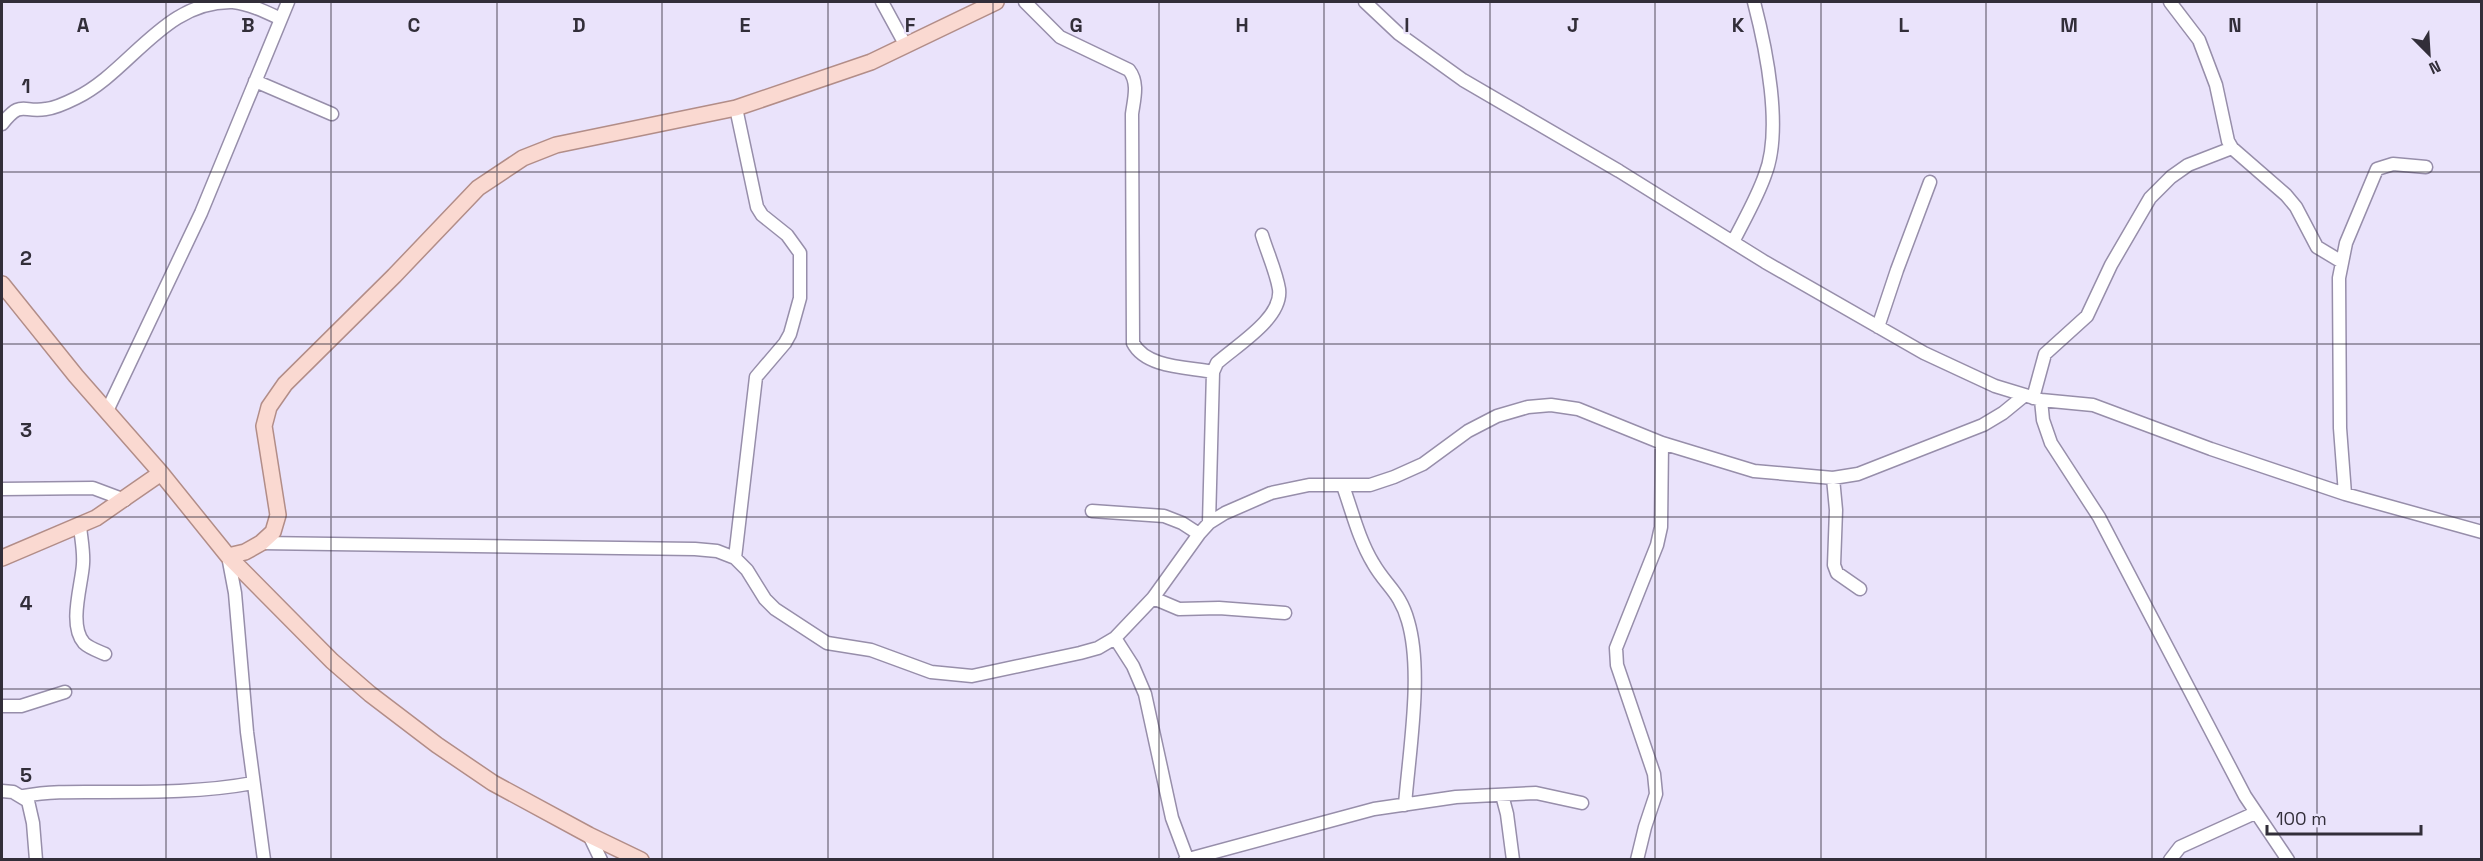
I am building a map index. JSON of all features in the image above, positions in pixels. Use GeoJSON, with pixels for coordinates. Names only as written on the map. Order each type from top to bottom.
{"type":"FeatureCollection","features":[{"type":"Feature","properties":{"kind":"main road"},"geometry":{"type":"LineString","coordinates":[[228,556],[245,552],[261,543],[273,532],[278,514],[264,426],[269,407],[285,384],[394,276],[478,188],[523,158],[556,145],[736,108],[871,62],[996,2]]}},
{"type":"Feature","properties":{"kind":"main road"},"geometry":{"type":"LineString","coordinates":[[2,284],[106,411],[162,473],[228,556],[332,661],[437,745],[494,783],[589,835],[641,860]]}},
{"type":"Feature","properties":{"kind":"main road"},"geometry":{"type":"LineString","coordinates":[[2,558],[80,526],[125,500],[162,473]]}},
{"type":"Feature","properties":{"kind":"street"},"geometry":{"type":"LineString","coordinates":[[2,124],[9,114],[18,109],[24,107],[43,110],[56,107],[91,90],[113,74],[173,17],[193,8],[232,2],[250,6],[281,19]]}},
{"type":"Feature","properties":{"kind":"street"},"geometry":{"type":"LineString","coordinates":[[106,411],[201,213],[288,2]]}},
{"type":"Feature","properties":{"kind":"street"},"geometry":{"type":"LineString","coordinates":[[882,2],[906,46]]}},
{"type":"Feature","properties":{"kind":"street"},"geometry":{"type":"LineString","coordinates":[[1025,2],[1060,37],[1129,70],[1134,77],[1136,87],[1132,114],[1133,343],[1137,351],[1158,362],[1213,372]]}},
{"type":"Feature","properties":{"kind":"street"},"geometry":{"type":"LineString","coordinates":[[1365,2],[1399,34],[1462,80],[1619,171],[1733,243],[1924,353],[1995,386],[2033,398],[2093,405],[2211,449],[2345,494],[2481,532]]}},
{"type":"Feature","properties":{"kind":"street"},"geometry":{"type":"LineString","coordinates":[[1733,243],[1766,174],[1772,150],[1767,64],[1754,2]]}},
{"type":"Feature","properties":{"kind":"street"},"geometry":{"type":"LineString","coordinates":[[2170,2],[2199,40],[2216,85],[2228,141],[2232,148],[2286,195],[2296,207],[2317,247],[2342,262]]}},
{"type":"Feature","properties":{"kind":"street"},"geometry":{"type":"LineString","coordinates":[[255,81],[332,114]]}},
{"type":"Feature","properties":{"kind":"street"},"geometry":{"type":"LineString","coordinates":[[735,558],[756,377],[790,334],[800,298],[802,263],[796,245],[762,215],[757,207],[736,108]]}},
{"type":"Feature","properties":{"kind":"street"},"geometry":{"type":"LineString","coordinates":[[2232,148],[2188,165],[2171,177],[2150,198],[2111,265],[2087,316],[2045,354],[2033,398],[2051,443],[2110,537],[2205,724],[2255,813],[2288,860]]}},
{"type":"Feature","properties":{"kind":"street"},"geometry":{"type":"LineString","coordinates":[[2345,494],[2340,428],[2339,278],[2346,243],[2377,169],[2393,164],[2426,167]]}},
{"type":"Feature","properties":{"kind":"street"},"geometry":{"type":"LineString","coordinates":[[1878,327],[1930,182]]}},
{"type":"Feature","properties":{"kind":"street"},"geometry":{"type":"LineString","coordinates":[[1209,523],[1213,372],[1217,363],[1274,312],[1279,291],[1262,235]]}},
{"type":"Feature","properties":{"kind":"street"},"geometry":{"type":"LineString","coordinates":[[1995,386],[2003,413]]}},
{"type":"Feature","properties":{"kind":"street"},"geometry":{"type":"LineString","coordinates":[[261,543],[717,551],[735,558],[747,570],[765,599],[775,609],[827,643],[871,650],[931,672],[972,676],[1080,653],[1098,648],[1115,638],[1153,598],[1199,534],[1209,523],[1225,513],[1271,493],[1309,485],[1370,485],[1394,477],[1423,464],[1468,431],[1497,416],[1551,405],[1578,409],[1662,443],[1754,471],[1833,478],[1858,474],[1983,425],[2033,398]]}},
{"type":"Feature","properties":{"kind":"street"},"geometry":{"type":"LineString","coordinates":[[1638,860],[1645,827],[1656,794],[1654,774],[1617,665],[1616,648],[1657,545],[1660,527],[1662,443]]}},
{"type":"Feature","properties":{"kind":"street"},"geometry":{"type":"LineString","coordinates":[[1833,478],[1836,510],[1834,565],[1837,573],[1860,589]]}},
{"type":"Feature","properties":{"kind":"street"},"geometry":{"type":"LineString","coordinates":[[1343,486],[1371,561],[1400,599],[1409,623],[1413,651],[1413,686],[1405,805]]}},
{"type":"Feature","properties":{"kind":"street"},"geometry":{"type":"LineString","coordinates":[[2,489],[93,488],[110,492],[125,500]]}},
{"type":"Feature","properties":{"kind":"street"},"geometry":{"type":"LineString","coordinates":[[1092,511],[1164,516],[1182,523],[1199,534]]}},
{"type":"Feature","properties":{"kind":"street"},"geometry":{"type":"LineString","coordinates":[[80,526],[83,566],[78,585],[77,629],[87,646],[105,654]]}},
{"type":"Feature","properties":{"kind":"street"},"geometry":{"type":"LineString","coordinates":[[228,556],[238,613],[253,783],[264,860]]}},
{"type":"Feature","properties":{"kind":"street"},"geometry":{"type":"LineString","coordinates":[[1153,598],[1179,609],[1219,608],[1285,614]]}},
{"type":"Feature","properties":{"kind":"street"},"geometry":{"type":"LineString","coordinates":[[1115,638],[1133,666],[1145,694],[1155,732],[1165,791],[1186,859],[1374,809],[1456,797],[1536,793],[1582,803]]}},
{"type":"Feature","properties":{"kind":"street"},"geometry":{"type":"LineString","coordinates":[[2,706],[21,706],[65,692]]}},
{"type":"Feature","properties":{"kind":"street"},"geometry":{"type":"LineString","coordinates":[[2,791],[24,796],[67,791],[189,790],[253,783]]}},
{"type":"Feature","properties":{"kind":"street"},"geometry":{"type":"LineString","coordinates":[[1502,795],[1513,860]]}},
{"type":"Feature","properties":{"kind":"street"},"geometry":{"type":"LineString","coordinates":[[24,796],[31,813],[36,860]]}},
{"type":"Feature","properties":{"kind":"street"},"geometry":{"type":"LineString","coordinates":[[2170,860],[2180,847],[2255,813]]}},
{"type":"Feature","properties":{"kind":"street"},"geometry":{"type":"LineString","coordinates":[[589,835],[601,860]]}}]}
